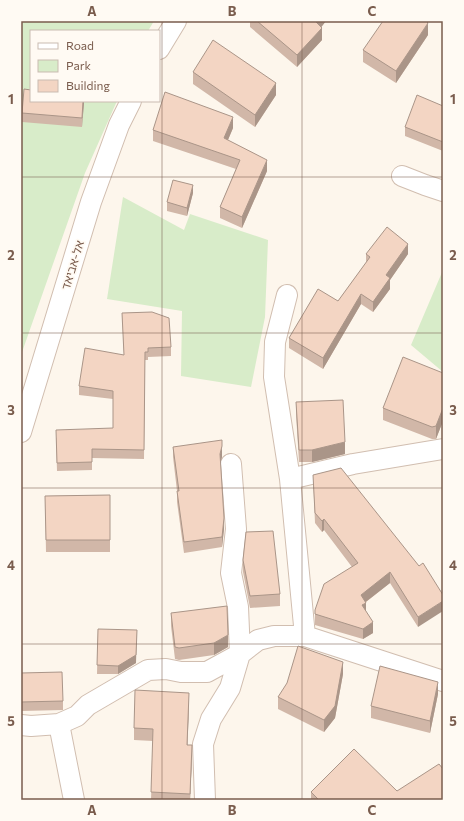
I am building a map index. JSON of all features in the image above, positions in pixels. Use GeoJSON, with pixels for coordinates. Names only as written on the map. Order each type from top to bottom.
{"type":"FeatureCollection","features":[{"type":"Feature","properties":{"kind":"street"},"geometry":{"type":"LineString","coordinates":[[160,46],[176,21]]}},
{"type":"Feature","properties":{"kind":"street","name":"אל-אביאד"},"geometry":{"type":"LineString","coordinates":[[21,432],[91,202],[119,125],[130,102]]}},
{"type":"Feature","properties":{"kind":"street"},"geometry":{"type":"LineString","coordinates":[[402,176],[443,191]]}},
{"type":"Feature","properties":{"kind":"street"},"geometry":{"type":"LineString","coordinates":[[287,295],[275,342],[274,376],[290,479],[305,636]]}},
{"type":"Feature","properties":{"kind":"street"},"geometry":{"type":"LineString","coordinates":[[290,479],[352,464],[443,449]]}},
{"type":"Feature","properties":{"kind":"street"},"geometry":{"type":"LineString","coordinates":[[205,800],[204,744],[211,719],[230,688],[240,654],[238,607],[231,573],[236,528],[231,464]]}},
{"type":"Feature","properties":{"kind":"street"},"geometry":{"type":"LineString","coordinates":[[21,725],[31,726],[59,724],[77,716],[88,705],[148,670],[166,669],[181,672],[207,672],[240,654],[258,640],[274,636],[305,636],[443,681]]}},
{"type":"Feature","properties":{"kind":"street"},"geometry":{"type":"LineString","coordinates":[[59,724],[74,800]]}},
{"type":"Feature","properties":{"kind":"green space"},"geometry":{"type":"Polygon","coordinates":[[[21,21],[154,21],[149,30],[30,30],[30,102],[117,102],[85,173],[21,355],[21,21]]]}},
{"type":"Feature","properties":{"kind":"green space"},"geometry":{"type":"Polygon","coordinates":[[[123,197],[184,230],[190,214],[268,240],[265,317],[251,387],[181,376],[182,311],[107,299],[123,197]]]}},
{"type":"Feature","properties":{"kind":"green space"},"geometry":{"type":"Polygon","coordinates":[[[443,270],[443,372],[411,345],[443,270]]]}},
{"type":"Feature","properties":{"kind":"building"},"geometry":{"type":"Polygon","coordinates":[[[257,21],[317,21],[316,22],[322,28],[297,55],[257,21]]]}},
{"type":"Feature","properties":{"kind":"building"},"geometry":{"type":"Polygon","coordinates":[[[383,21],[426,21],[428,23],[396,71],[363,50],[383,21]]]}},
{"type":"Feature","properties":{"kind":"building"},"geometry":{"type":"Polygon","coordinates":[[[213,40],[276,83],[255,115],[193,72],[213,40]]]}},
{"type":"Feature","properties":{"kind":"building"},"geometry":{"type":"Polygon","coordinates":[[[24,89],[30,90],[30,102],[83,102],[82,118],[22,113],[24,89]]]}},
{"type":"Feature","properties":{"kind":"building"},"geometry":{"type":"Polygon","coordinates":[[[165,92],[233,117],[224,138],[267,160],[242,217],[220,207],[240,160],[153,130],[165,92]]]}},
{"type":"Feature","properties":{"kind":"building"},"geometry":{"type":"Polygon","coordinates":[[[417,95],[443,106],[443,142],[405,127],[417,95]]]}},
{"type":"Feature","properties":{"kind":"building"},"geometry":{"type":"Polygon","coordinates":[[[173,180],[193,185],[187,208],[167,202],[173,180]]]}},
{"type":"Feature","properties":{"kind":"building"},"geometry":{"type":"Polygon","coordinates":[[[387,227],[408,244],[386,275],[390,278],[373,302],[361,294],[323,358],[289,338],[318,289],[338,301],[370,257],[366,254],[387,227]]]}},
{"type":"Feature","properties":{"kind":"building"},"geometry":{"type":"Polygon","coordinates":[[[152,312],[169,318],[171,347],[148,348],[148,352],[145,352],[144,450],[92,449],[92,462],[57,463],[56,430],[113,428],[113,391],[79,386],[85,348],[124,355],[122,313],[152,312]]]}},
{"type":"Feature","properties":{"kind":"building"},"geometry":{"type":"Polygon","coordinates":[[[403,357],[443,373],[443,408],[436,426],[432,427],[383,408],[403,357]]]}},
{"type":"Feature","properties":{"kind":"building"},"geometry":{"type":"Polygon","coordinates":[[[343,400],[345,442],[312,450],[299,450],[296,402],[343,400]]]}},
{"type":"Feature","properties":{"kind":"building"},"geometry":{"type":"Polygon","coordinates":[[[222,440],[220,454],[224,518],[222,537],[184,542],[173,447],[222,440]]]}},
{"type":"Feature","properties":{"kind":"building"},"geometry":{"type":"Polygon","coordinates":[[[341,468],[419,566],[423,563],[443,595],[443,601],[418,617],[390,572],[361,595],[366,603],[362,605],[373,622],[363,629],[315,614],[324,584],[358,563],[324,519],[322,521],[315,513],[313,475],[341,468]]]}},
{"type":"Feature","properties":{"kind":"building"},"geometry":{"type":"Polygon","coordinates":[[[110,495],[110,540],[46,540],[45,496],[110,495]]]}},
{"type":"Feature","properties":{"kind":"building"},"geometry":{"type":"Polygon","coordinates":[[[273,531],[280,594],[250,596],[243,560],[246,532],[273,531]]]}},
{"type":"Feature","properties":{"kind":"building"},"geometry":{"type":"Polygon","coordinates":[[[227,606],[228,635],[214,643],[179,648],[175,647],[171,613],[227,606]]]}},
{"type":"Feature","properties":{"kind":"building"},"geometry":{"type":"Polygon","coordinates":[[[98,629],[137,630],[136,655],[118,666],[97,665],[98,629]]]}},
{"type":"Feature","properties":{"kind":"building"},"geometry":{"type":"Polygon","coordinates":[[[298,646],[343,662],[335,706],[324,720],[278,697],[287,683],[298,646]]]}},
{"type":"Feature","properties":{"kind":"building"},"geometry":{"type":"Polygon","coordinates":[[[380,666],[438,682],[430,721],[371,706],[380,666]]]}},
{"type":"Feature","properties":{"kind":"building"},"geometry":{"type":"Polygon","coordinates":[[[62,672],[63,701],[21,702],[21,673],[62,672]]]}},
{"type":"Feature","properties":{"kind":"building"},"geometry":{"type":"Polygon","coordinates":[[[135,690],[189,693],[187,745],[192,745],[190,794],[151,792],[153,729],[134,728],[135,690]]]}},
{"type":"Feature","properties":{"kind":"building"},"geometry":{"type":"Polygon","coordinates":[[[354,749],[397,791],[439,764],[443,769],[443,800],[319,800],[311,792],[354,749]]]}}]}
